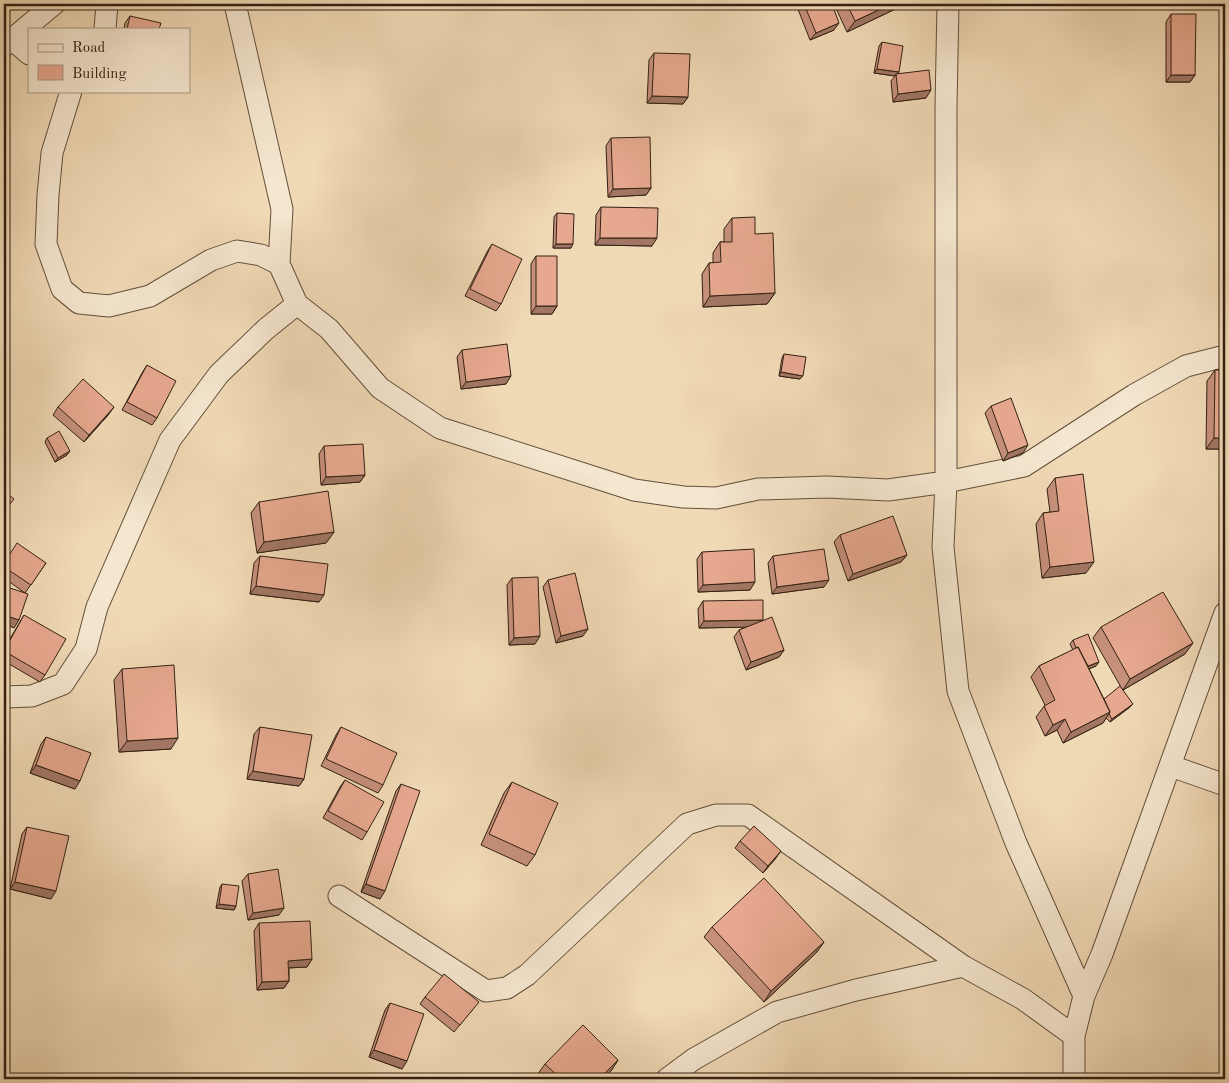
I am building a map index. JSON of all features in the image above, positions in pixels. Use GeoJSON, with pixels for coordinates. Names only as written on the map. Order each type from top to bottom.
{"type":"FeatureCollection","features":[{"type":"Feature","properties":{"kind":"street"},"geometry":{"type":"LineString","coordinates":[[28,53],[8,42],[54,4]]}},
{"type":"Feature","properties":{"kind":"street"},"geometry":{"type":"LineString","coordinates":[[105,28],[108,4]]}},
{"type":"Feature","properties":{"kind":"street"},"geometry":{"type":"LineString","coordinates":[[235,4],[282,210],[278,264],[297,304],[329,329],[380,388],[440,428],[634,490],[683,497],[716,498],[758,489],[827,487],[888,490],[946,482],[1024,466],[1134,395],[1186,366],[1225,356]]}},
{"type":"Feature","properties":{"kind":"street"},"geometry":{"type":"LineString","coordinates":[[948,4],[946,106],[946,482],[943,546],[958,691],[1016,843],[1084,996]]}},
{"type":"Feature","properties":{"kind":"street"},"geometry":{"type":"LineString","coordinates":[[70,92],[52,153],[46,244],[62,289],[79,303],[110,306],[150,296],[211,260],[237,251],[261,255],[278,264]]}},
{"type":"Feature","properties":{"kind":"street"},"geometry":{"type":"LineString","coordinates":[[4,698],[32,696],[63,684],[86,649],[97,607],[170,440],[219,374],[266,329],[297,304]]}},
{"type":"Feature","properties":{"kind":"street"},"geometry":{"type":"LineString","coordinates":[[1074,1079],[1074,1036],[1084,996],[1102,954],[1225,612]]}},
{"type":"Feature","properties":{"kind":"street"},"geometry":{"type":"LineString","coordinates":[[1171,766],[1225,785]]}},
{"type":"Feature","properties":{"kind":"street"},"geometry":{"type":"LineString","coordinates":[[339,896],[486,991],[506,988],[527,975],[687,824],[716,815],[748,815],[963,966],[1024,1000],[1074,1036]]}},
{"type":"Feature","properties":{"kind":"street"},"geometry":{"type":"LineString","coordinates":[[667,1079],[694,1059],[777,1012],[856,990],[963,966]]}},
{"type":"Feature","properties":{"kind":"building"},"geometry":{"type":"Polygon","coordinates":[[[804,4],[832,4],[839,23],[816,33],[804,4]]]}},
{"type":"Feature","properties":{"kind":"building"},"geometry":{"type":"Polygon","coordinates":[[[847,4],[891,4],[855,21],[847,4]]]}},
{"type":"Feature","properties":{"kind":"building"},"geometry":{"type":"Polygon","coordinates":[[[1171,14],[1196,14],[1195,75],[1171,75],[1171,14]]]}},
{"type":"Feature","properties":{"kind":"building"},"geometry":{"type":"Polygon","coordinates":[[[130,16],[161,23],[159,28],[127,28],[130,16]]]}},
{"type":"Feature","properties":{"kind":"building"},"geometry":{"type":"Polygon","coordinates":[[[882,42],[903,46],[899,72],[877,69],[882,42]]]}},
{"type":"Feature","properties":{"kind":"building"},"geometry":{"type":"Polygon","coordinates":[[[654,53],[690,54],[688,97],[652,96],[654,53]]]}},
{"type":"Feature","properties":{"kind":"building"},"geometry":{"type":"Polygon","coordinates":[[[929,70],[931,90],[898,94],[896,74],[929,70]]]}},
{"type":"Feature","properties":{"kind":"building"},"geometry":{"type":"Polygon","coordinates":[[[650,137],[651,188],[613,189],[611,138],[650,137]]]}},
{"type":"Feature","properties":{"kind":"building"},"geometry":{"type":"Polygon","coordinates":[[[601,207],[658,208],[657,238],[600,238],[601,207]]]}},
{"type":"Feature","properties":{"kind":"building"},"geometry":{"type":"Polygon","coordinates":[[[557,213],[574,214],[573,244],[556,244],[557,213]]]}},
{"type":"Feature","properties":{"kind":"building"},"geometry":{"type":"Polygon","coordinates":[[[755,217],[755,234],[773,233],[775,293],[710,296],[709,263],[721,262],[720,242],[732,242],[732,218],[755,217]]]}},
{"type":"Feature","properties":{"kind":"building"},"geometry":{"type":"Polygon","coordinates":[[[492,244],[522,259],[501,304],[470,289],[492,244]]]}},
{"type":"Feature","properties":{"kind":"building"},"geometry":{"type":"Polygon","coordinates":[[[536,256],[557,256],[557,306],[536,306],[536,256]]]}},
{"type":"Feature","properties":{"kind":"building"},"geometry":{"type":"Polygon","coordinates":[[[507,344],[511,376],[466,382],[462,350],[507,344]]]}},
{"type":"Feature","properties":{"kind":"building"},"geometry":{"type":"Polygon","coordinates":[[[784,354],[806,357],[803,376],[781,372],[784,354]]]}},
{"type":"Feature","properties":{"kind":"building"},"geometry":{"type":"Polygon","coordinates":[[[147,365],[176,381],[157,418],[127,402],[147,365]]]}},
{"type":"Feature","properties":{"kind":"building"},"geometry":{"type":"Polygon","coordinates":[[[1215,370],[1225,370],[1225,438],[1214,438],[1215,370]]]}},
{"type":"Feature","properties":{"kind":"building"},"geometry":{"type":"Polygon","coordinates":[[[83,379],[114,407],[89,435],[58,407],[83,379]]]}},
{"type":"Feature","properties":{"kind":"building"},"geometry":{"type":"Polygon","coordinates":[[[1011,398],[1028,445],[1008,453],[991,406],[1011,398]]]}},
{"type":"Feature","properties":{"kind":"building"},"geometry":{"type":"Polygon","coordinates":[[[59,431],[70,451],[58,458],[47,438],[59,431]]]}},
{"type":"Feature","properties":{"kind":"building"},"geometry":{"type":"Polygon","coordinates":[[[363,444],[365,475],[326,477],[324,446],[363,444]]]}},
{"type":"Feature","properties":{"kind":"building"},"geometry":{"type":"Polygon","coordinates":[[[1083,474],[1094,562],[1050,567],[1043,513],[1059,511],[1055,478],[1083,474]]]}},
{"type":"Feature","properties":{"kind":"building"},"geometry":{"type":"Polygon","coordinates":[[[4,491],[14,499],[4,512],[4,491]]]}},
{"type":"Feature","properties":{"kind":"building"},"geometry":{"type":"Polygon","coordinates":[[[328,491],[334,532],[264,542],[259,502],[328,491]]]}},
{"type":"Feature","properties":{"kind":"building"},"geometry":{"type":"Polygon","coordinates":[[[893,516],[907,555],[853,574],[840,535],[893,516]]]}},
{"type":"Feature","properties":{"kind":"building"},"geometry":{"type":"Polygon","coordinates":[[[17,543],[46,563],[31,585],[4,567],[4,563],[17,543]]]}},
{"type":"Feature","properties":{"kind":"building"},"geometry":{"type":"Polygon","coordinates":[[[754,549],[755,582],[703,585],[702,552],[754,549]]]}},
{"type":"Feature","properties":{"kind":"building"},"geometry":{"type":"Polygon","coordinates":[[[824,549],[829,580],[777,587],[773,556],[824,549]]]}},
{"type":"Feature","properties":{"kind":"building"},"geometry":{"type":"Polygon","coordinates":[[[260,556],[328,564],[324,595],[256,586],[260,556]]]}},
{"type":"Feature","properties":{"kind":"building"},"geometry":{"type":"Polygon","coordinates":[[[575,573],[588,629],[561,636],[548,580],[575,573]]]}},
{"type":"Feature","properties":{"kind":"building"},"geometry":{"type":"Polygon","coordinates":[[[538,577],[540,636],[514,638],[512,578],[538,577]]]}},
{"type":"Feature","properties":{"kind":"building"},"geometry":{"type":"Polygon","coordinates":[[[4,586],[28,594],[19,620],[4,615],[4,586]]]}},
{"type":"Feature","properties":{"kind":"building"},"geometry":{"type":"Polygon","coordinates":[[[1163,592],[1193,643],[1130,679],[1101,627],[1163,592]]]}},
{"type":"Feature","properties":{"kind":"building"},"geometry":{"type":"Polygon","coordinates":[[[763,600],[763,620],[704,621],[703,601],[763,600]]]}},
{"type":"Feature","properties":{"kind":"building"},"geometry":{"type":"Polygon","coordinates":[[[24,615],[66,639],[45,675],[4,651],[24,615]]]}},
{"type":"Feature","properties":{"kind":"building"},"geometry":{"type":"Polygon","coordinates":[[[772,617],[784,650],[751,662],[739,630],[772,617]]]}},
{"type":"Feature","properties":{"kind":"building"},"geometry":{"type":"Polygon","coordinates":[[[1088,634],[1099,662],[1088,666],[1073,640],[1088,634]]]}},
{"type":"Feature","properties":{"kind":"building"},"geometry":{"type":"Polygon","coordinates":[[[1078,647],[1110,712],[1071,732],[1065,719],[1053,725],[1044,706],[1055,700],[1039,666],[1078,647]]]}},
{"type":"Feature","properties":{"kind":"building"},"geometry":{"type":"Polygon","coordinates":[[[174,665],[178,738],[127,741],[122,669],[174,665]]]}},
{"type":"Feature","properties":{"kind":"building"},"geometry":{"type":"Polygon","coordinates":[[[1120,686],[1133,704],[1112,719],[1104,699],[1120,686]]]}},
{"type":"Feature","properties":{"kind":"building"},"geometry":{"type":"Polygon","coordinates":[[[260,727],[312,735],[304,779],[253,771],[260,727]]]}},
{"type":"Feature","properties":{"kind":"building"},"geometry":{"type":"Polygon","coordinates":[[[341,727],[397,753],[383,785],[326,759],[341,727]]]}},
{"type":"Feature","properties":{"kind":"building"},"geometry":{"type":"Polygon","coordinates":[[[46,737],[91,753],[80,781],[36,765],[46,737]]]}},
{"type":"Feature","properties":{"kind":"building"},"geometry":{"type":"Polygon","coordinates":[[[345,780],[384,802],[367,832],[328,811],[345,780]]]}},
{"type":"Feature","properties":{"kind":"building"},"geometry":{"type":"Polygon","coordinates":[[[512,782],[558,803],[535,855],[489,834],[512,782]]]}},
{"type":"Feature","properties":{"kind":"building"},"geometry":{"type":"Polygon","coordinates":[[[401,784],[420,791],[385,891],[366,884],[401,784]]]}},
{"type":"Feature","properties":{"kind":"building"},"geometry":{"type":"Polygon","coordinates":[[[754,826],[781,851],[768,866],[740,841],[754,826]]]}},
{"type":"Feature","properties":{"kind":"building"},"geometry":{"type":"Polygon","coordinates":[[[27,827],[69,836],[56,891],[15,882],[27,827]]]}},
{"type":"Feature","properties":{"kind":"building"},"geometry":{"type":"Polygon","coordinates":[[[278,869],[284,908],[253,913],[248,874],[278,869]]]}},
{"type":"Feature","properties":{"kind":"building"},"geometry":{"type":"Polygon","coordinates":[[[764,878],[824,942],[771,991],[712,927],[764,878]]]}},
{"type":"Feature","properties":{"kind":"building"},"geometry":{"type":"Polygon","coordinates":[[[222,884],[239,886],[236,906],[219,904],[222,884]]]}},
{"type":"Feature","properties":{"kind":"building"},"geometry":{"type":"Polygon","coordinates":[[[310,921],[312,959],[288,961],[289,981],[262,982],[259,923],[310,921]]]}},
{"type":"Feature","properties":{"kind":"building"},"geometry":{"type":"Polygon","coordinates":[[[444,974],[479,1002],[460,1025],[425,997],[444,974]]]}},
{"type":"Feature","properties":{"kind":"building"},"geometry":{"type":"Polygon","coordinates":[[[390,1003],[424,1014],[407,1061],[374,1050],[390,1003]]]}},
{"type":"Feature","properties":{"kind":"building"},"geometry":{"type":"Polygon","coordinates":[[[583,1025],[618,1060],[599,1079],[561,1079],[545,1064],[583,1025]]]}}]}
